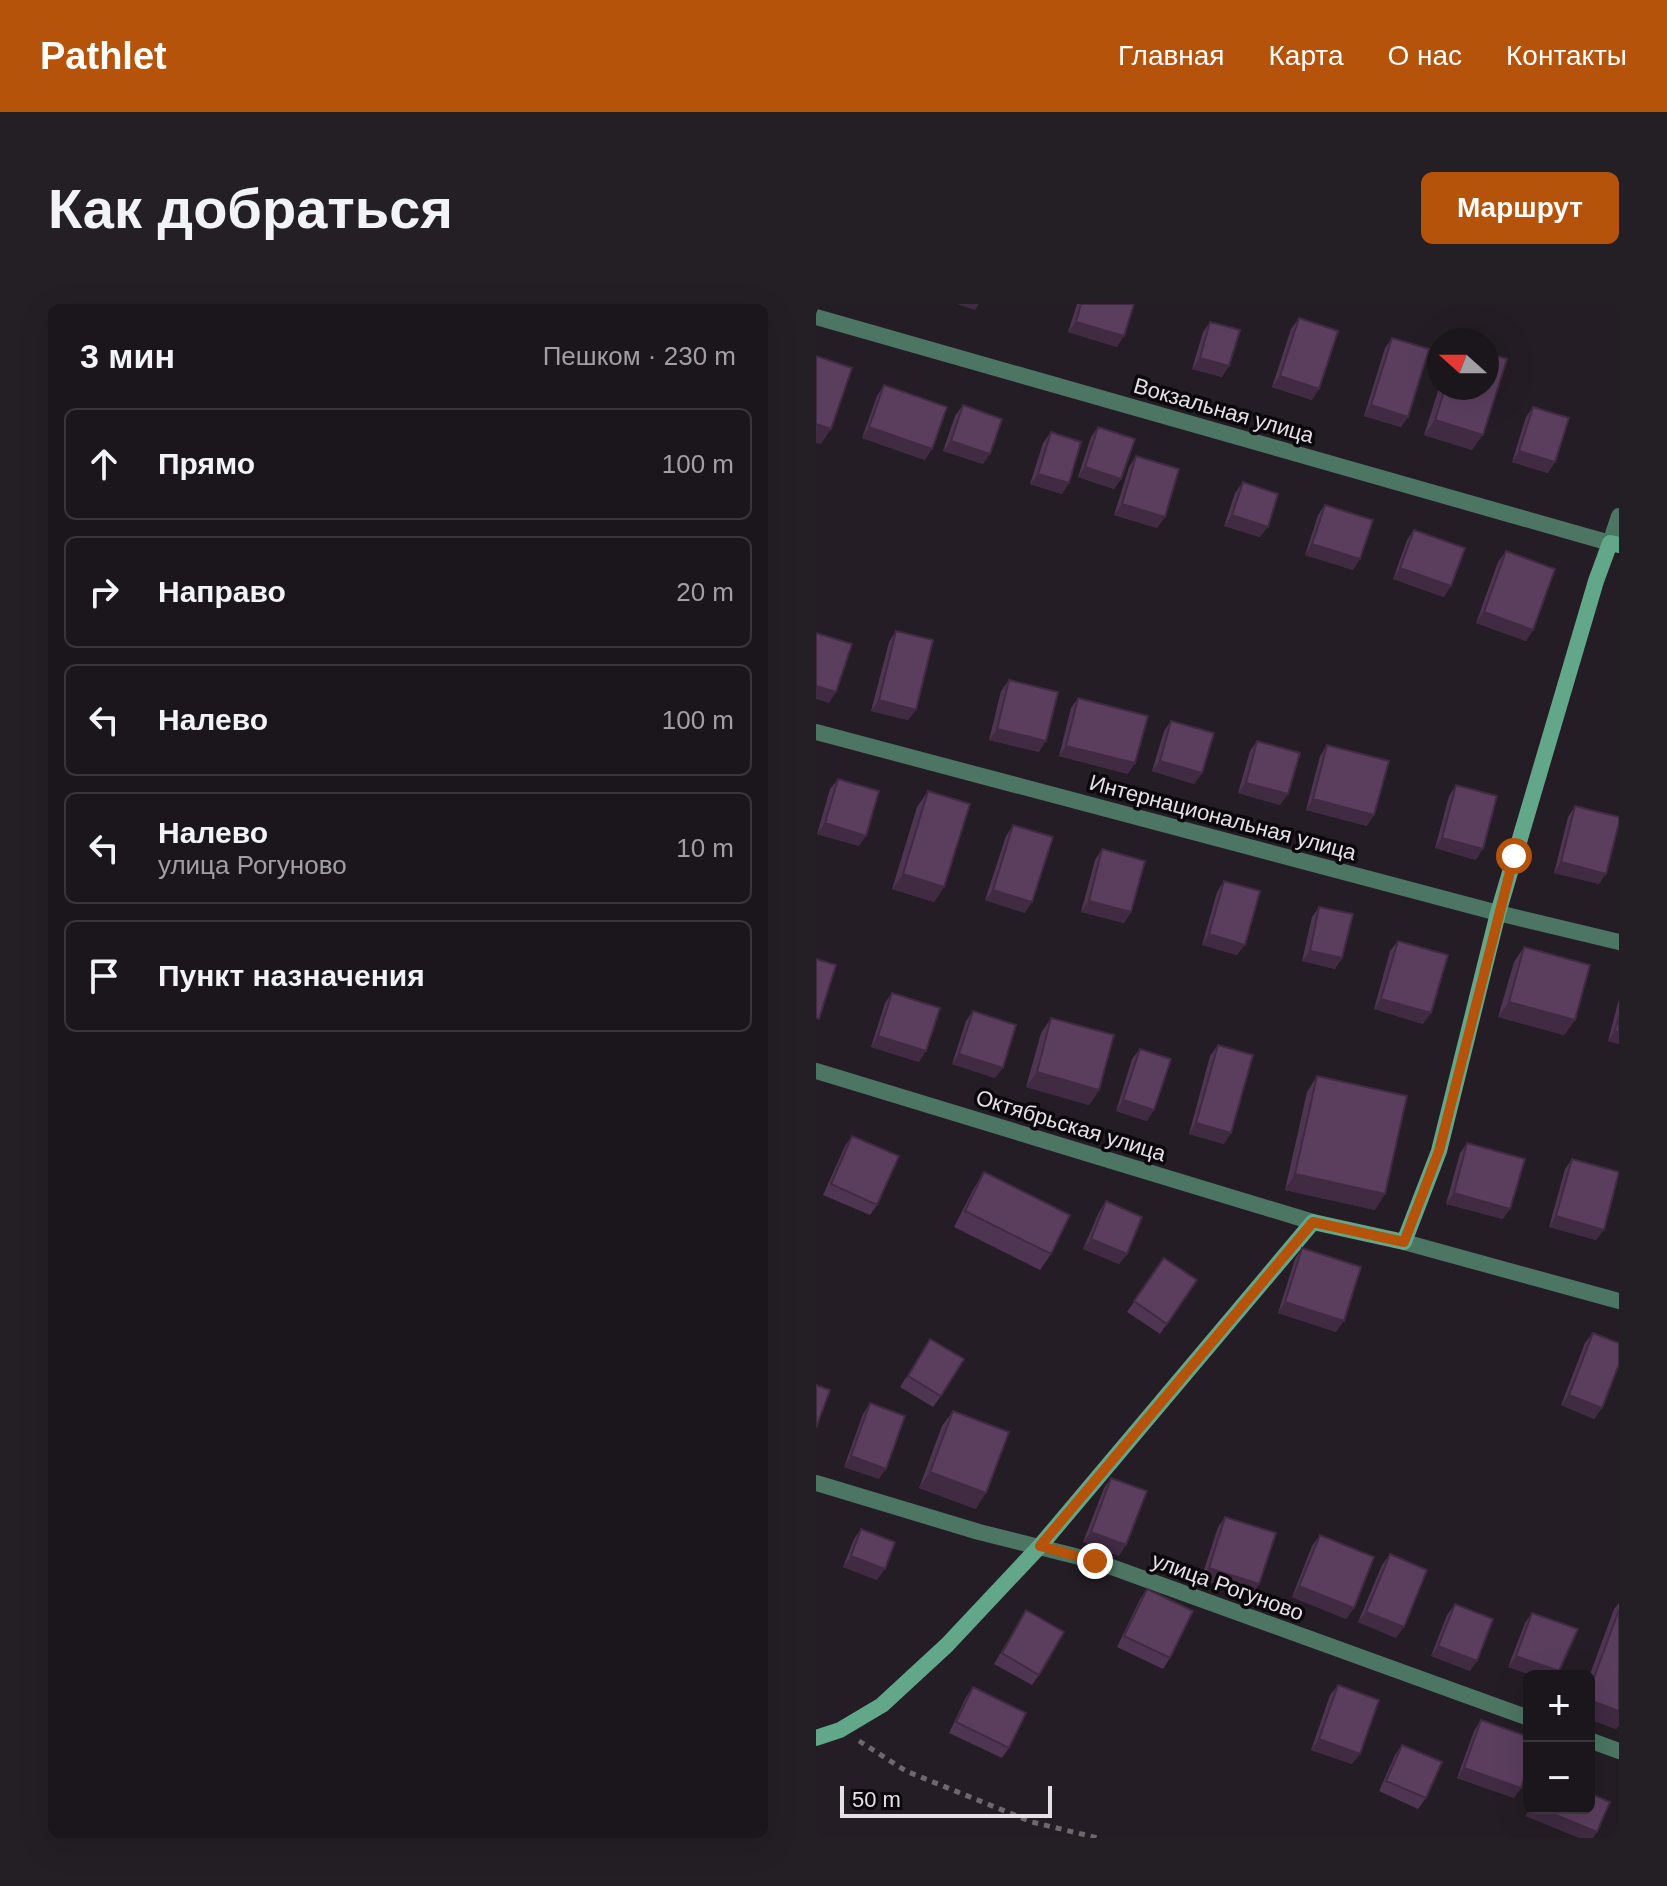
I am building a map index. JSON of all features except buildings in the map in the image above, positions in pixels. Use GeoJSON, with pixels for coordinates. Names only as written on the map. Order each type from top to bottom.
{"type":"FeatureCollection","features":[{"type":"Feature","properties":{"kind":"street","name":"Вокзальная улица"},"geometry":{"type":"LineString","coordinates":[[816,317],[1615,544]]}},
{"type":"Feature","properties":{"kind":"street"},"geometry":{"type":"LineString","coordinates":[[1404,1242],[1439,1151],[1498,913],[1596,581],[1615,544],[1619,516]]}},
{"type":"Feature","properties":{"kind":"street","name":"Интернациональная улица"},"geometry":{"type":"LineString","coordinates":[[816,732],[1498,913],[1619,942]]}},
{"type":"Feature","properties":{"kind":"street","name":"Октябрьская улица"},"geometry":{"type":"LineString","coordinates":[[816,1071],[1313,1222]]}},
{"type":"Feature","properties":{"kind":"street"},"geometry":{"type":"LineString","coordinates":[[816,1738],[840,1730],[882,1705],[936,1655],[1040,1546],[1313,1222],[1404,1242],[1619,1301]]}},
{"type":"Feature","properties":{"kind":"street","name":"улица Рогуново"},"geometry":{"type":"LineString","coordinates":[[816,1483],[979,1532],[1095,1561],[1523,1716]]}},
{"type":"Feature","properties":{"kind":"street"},"geometry":{"type":"LineString","coordinates":[[1594,1742],[1619,1751]]}},
{"type":"Feature","properties":{"kind":"path"},"geometry":{"type":"LineString","coordinates":[[840,1730],[906,1771],[1032,1822],[1098,1838]]}},
{"type":"Feature","properties":{"kind":"route"},"geometry":{"type":"LineString","coordinates":[[1095,1561],[1040,1546],[1313,1222],[1404,1242],[1439,1151],[1514,856]]}}]}
